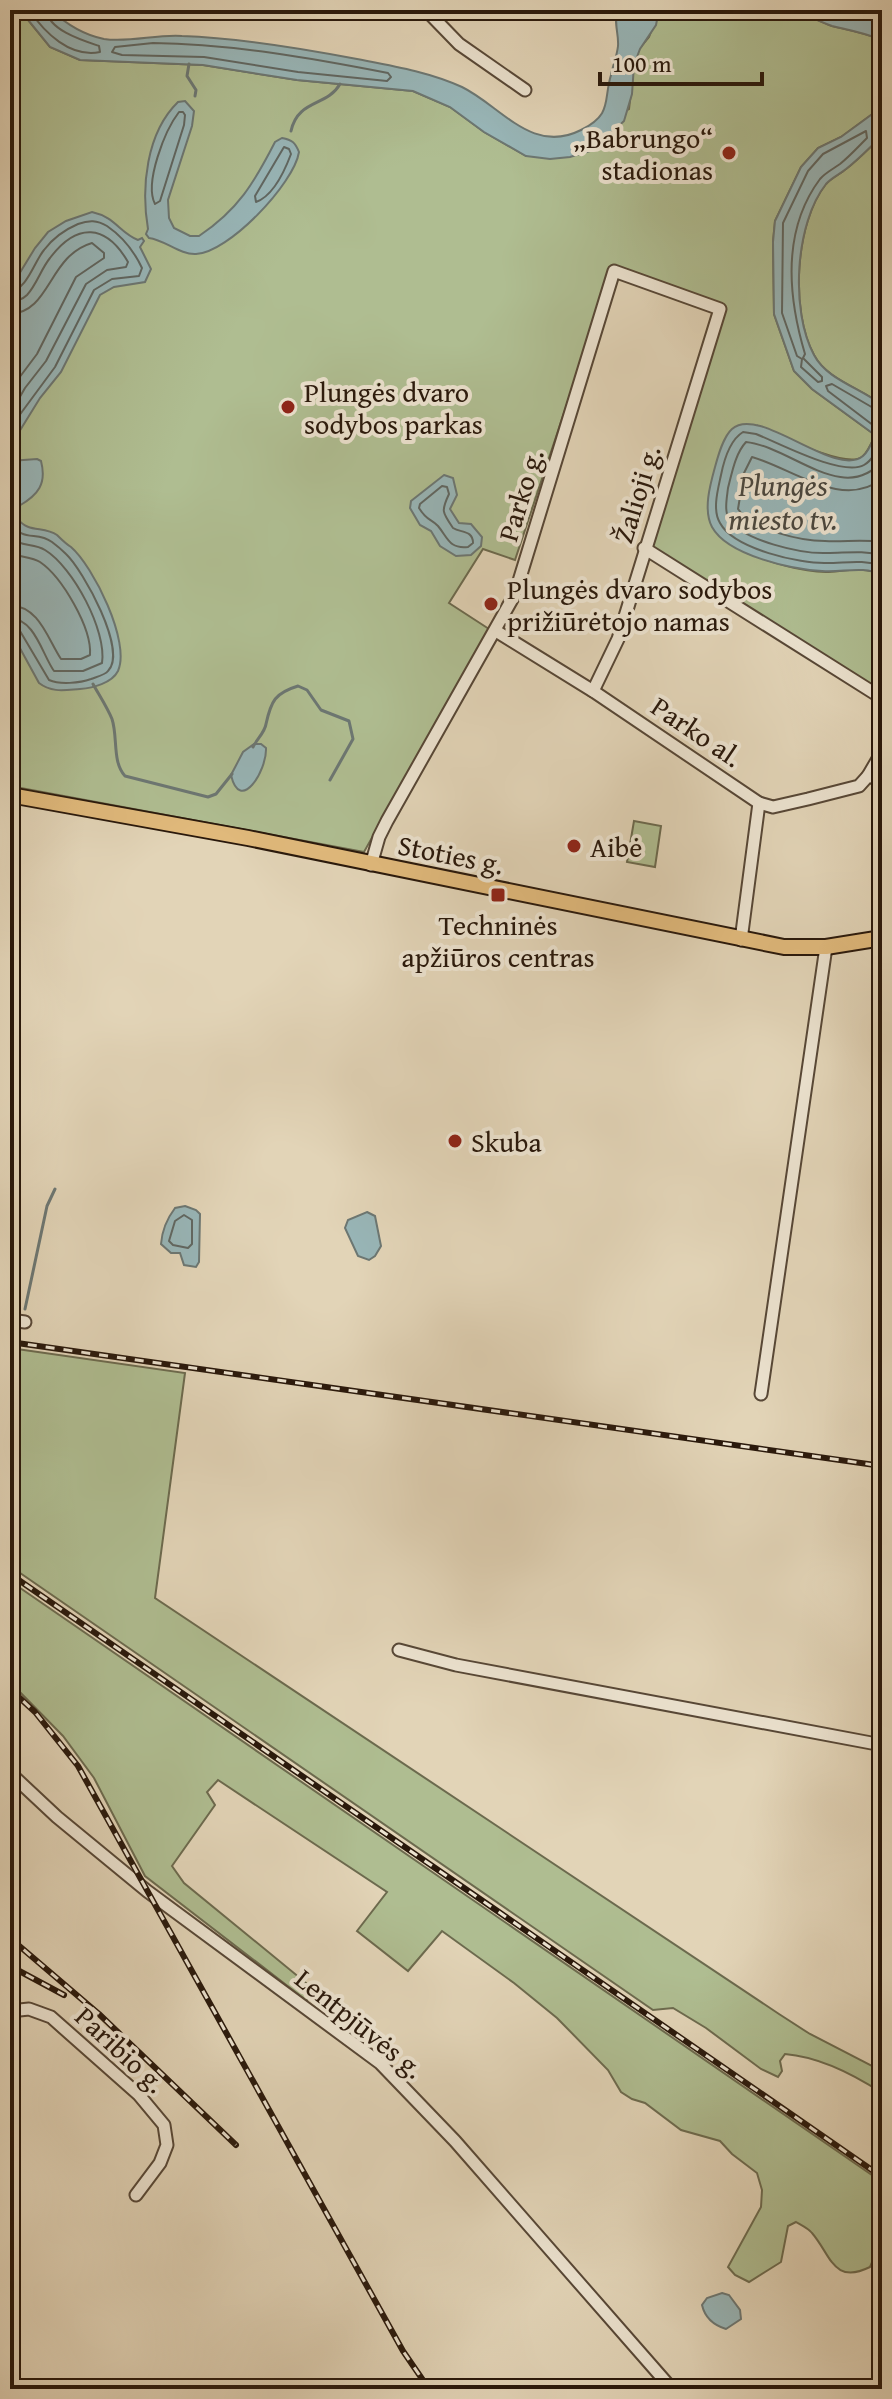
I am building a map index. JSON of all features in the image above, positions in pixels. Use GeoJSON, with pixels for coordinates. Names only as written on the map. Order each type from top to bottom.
{"type":"FeatureCollection","features":[{"type":"Feature","properties":{"kind":"main road","name":"Stoties g."},"geometry":{"type":"LineString","coordinates":[[10,795],[248,838],[741,940],[784,947],[826,947],[882,938]]}},
{"type":"Feature","properties":{"kind":"street"},"geometry":{"type":"LineString","coordinates":[[426,10],[459,44],[525,90]]}},
{"type":"Feature","properties":{"kind":"street","name":"Parko g."},"geometry":{"type":"LineString","coordinates":[[371,865],[387,821],[515,594],[614,271],[720,309]]}},
{"type":"Feature","properties":{"kind":"street","name":"Žalioji g."},"geometry":{"type":"LineString","coordinates":[[593,691],[618,639],[720,309]]}},
{"type":"Feature","properties":{"kind":"street"},"geometry":{"type":"LineString","coordinates":[[644,548],[882,698]]}},
{"type":"Feature","properties":{"kind":"street","name":"Parko al."},"geometry":{"type":"LineString","coordinates":[[496,631],[593,691],[759,803],[773,807],[833,793],[859,786],[868,776]]}},
{"type":"Feature","properties":{"kind":"street"},"geometry":{"type":"LineString","coordinates":[[882,752],[868,776],[882,780]]}},
{"type":"Feature","properties":{"kind":"street"},"geometry":{"type":"LineString","coordinates":[[741,940],[759,803]]}},
{"type":"Feature","properties":{"kind":"street"},"geometry":{"type":"LineString","coordinates":[[761,1394],[826,947]]}},
{"type":"Feature","properties":{"kind":"street"},"geometry":{"type":"LineString","coordinates":[[10,1320],[25,1322]]}},
{"type":"Feature","properties":{"kind":"street"},"geometry":{"type":"LineString","coordinates":[[399,1650],[456,1665],[882,1745]]}},
{"type":"Feature","properties":{"kind":"street","name":"Lentpjūvės g."},"geometry":{"type":"LineString","coordinates":[[10,1773],[57,1817],[147,1891],[380,2063],[455,2141],[672,2389]]}},
{"type":"Feature","properties":{"kind":"street","name":"Paribio g."},"geometry":{"type":"LineString","coordinates":[[10,2011],[29,2009],[51,2017],[139,2095],[164,2125],[167,2145],[160,2163],[136,2195]]}},
{"type":"Feature","properties":{"kind":"green space","name":"Plungės dvaro sodybos parkas"},"geometry":{"type":"Polygon","coordinates":[[[10,10],[20,10],[50,47],[80,60],[203,65],[297,80],[413,91],[450,107],[484,132],[526,156],[629,109],[634,65],[659,10],[790,10],[882,40],[882,107],[841,137],[818,148],[801,167],[775,221],[773,242],[774,314],[794,371],[812,389],[875,435],[864,455],[853,459],[827,455],[758,426],[747,553],[806,570],[861,570],[882,575],[882,693],[644,548],[722,308],[613,266],[515,560],[483,549],[449,603],[489,629],[364,852],[10,786],[10,10]]]}},
{"type":"Feature","properties":{"kind":"green space"},"geometry":{"type":"Polygon","coordinates":[[[882,136],[882,405],[827,371],[814,355],[801,315],[799,268],[802,244],[816,201],[828,182],[882,136]]]}},
{"type":"Feature","properties":{"kind":"green space"},"geometry":{"type":"Polygon","coordinates":[[[634,821],[661,826],[655,867],[627,862],[634,821]]]}},
{"type":"Feature","properties":{"kind":"green space"},"geometry":{"type":"Polygon","coordinates":[[[10,1348],[185,1373],[155,1598],[779,2014],[810,2034],[882,2071],[882,2093],[836,2068],[785,2054],[780,2061],[782,2071],[778,2077],[761,2069],[673,2008],[653,2010],[10,1566],[10,1348]]]}},
{"type":"Feature","properties":{"kind":"green space"},"geometry":{"type":"Polygon","coordinates":[[[10,1581],[882,2182],[882,2239],[870,2267],[858,2272],[840,2270],[810,2231],[796,2222],[788,2226],[781,2262],[749,2282],[735,2275],[728,2267],[761,2207],[762,2190],[757,2173],[720,2141],[681,2130],[645,2103],[621,2092],[608,2070],[557,2018],[442,1931],[408,1971],[357,1931],[387,1892],[218,1780],[207,1792],[215,1805],[172,1866],[184,1883],[311,1987],[307,2001],[145,1876],[94,1778],[63,1736],[10,1682],[10,1581]]]}},
{"type":"Feature","properties":{"kind":"water"},"geometry":{"type":"Polygon","coordinates":[[[20,10],[51,10],[75,28],[104,39],[172,36],[226,39],[314,51],[411,70],[462,87],[532,132],[563,136],[591,124],[605,106],[617,50],[618,10],[659,10],[656,25],[640,49],[634,65],[632,94],[624,121],[593,150],[550,159],[526,156],[484,132],[450,107],[413,91],[297,80],[203,65],[80,60],[50,47],[20,10]]]}},
{"type":"Feature","properties":{"kind":"water"},"geometry":{"type":"Polygon","coordinates":[[[790,10],[882,10],[882,40],[832,26],[790,10]]]}},
{"type":"Feature","properties":{"kind":"water"},"geometry":{"type":"Polygon","coordinates":[[[185,101],[194,111],[192,126],[168,200],[169,218],[174,228],[190,236],[199,236],[235,206],[275,142],[282,138],[288,140],[299,152],[285,181],[258,215],[225,242],[196,254],[178,250],[146,234],[148,162],[167,115],[178,102],[185,101]]]}},
{"type":"Feature","properties":{"kind":"water","name":"Plungės miesto tv."},"geometry":{"type":"Polygon","coordinates":[[[882,107],[882,136],[828,182],[816,201],[802,244],[799,292],[806,337],[820,364],[882,405],[882,575],[867,570],[809,570],[762,559],[732,546],[720,537],[709,520],[709,489],[726,437],[732,429],[744,424],[760,426],[816,451],[850,460],[867,452],[875,435],[812,389],[794,371],[774,314],[773,242],[775,221],[801,167],[818,148],[841,137],[882,107]]]}},
{"type":"Feature","properties":{"kind":"water"},"geometry":{"type":"Polygon","coordinates":[[[92,212],[100,214],[132,237],[142,238],[144,241],[140,247],[151,269],[145,282],[114,287],[100,295],[61,372],[19,432],[10,437],[10,289],[48,232],[66,221],[92,212]]]}},
{"type":"Feature","properties":{"kind":"water"},"geometry":{"type":"Polygon","coordinates":[[[10,461],[41,461],[43,469],[42,482],[36,493],[19,506],[18,519],[26,526],[57,535],[71,547],[99,587],[115,624],[121,658],[118,671],[107,682],[91,687],[59,690],[39,683],[10,630],[10,461]]]}},
{"type":"Feature","properties":{"kind":"water"},"geometry":{"type":"Polygon","coordinates":[[[444,475],[453,478],[457,495],[450,509],[459,523],[471,524],[482,537],[481,546],[471,555],[456,556],[440,546],[431,531],[420,525],[410,508],[411,501],[444,475]]]}},
{"type":"Feature","properties":{"kind":"water"},"geometry":{"type":"Polygon","coordinates":[[[254,744],[266,748],[262,767],[252,785],[240,790],[231,775],[243,752],[254,744]]]}},
{"type":"Feature","properties":{"kind":"water"},"geometry":{"type":"Polygon","coordinates":[[[185,1206],[200,1214],[199,1262],[196,1267],[184,1265],[180,1253],[171,1253],[161,1244],[163,1230],[172,1212],[185,1206]]]}},
{"type":"Feature","properties":{"kind":"water"},"geometry":{"type":"Polygon","coordinates":[[[367,1212],[375,1216],[381,1246],[369,1260],[358,1256],[345,1228],[348,1220],[367,1212]]]}},
{"type":"Feature","properties":{"kind":"water"},"geometry":{"type":"Polygon","coordinates":[[[722,2293],[729,2295],[740,2310],[741,2319],[726,2329],[710,2320],[702,2305],[707,2298],[722,2293]]]}},
{"type":"Feature","properties":{"kind":"waterway"},"geometry":{"type":"LineString","coordinates":[[189,64],[187,76],[196,90],[195,96]]}},
{"type":"Feature","properties":{"kind":"waterway"},"geometry":{"type":"LineString","coordinates":[[291,131],[300,113],[328,97],[340,84]]}},
{"type":"Feature","properties":{"kind":"waterway"},"geometry":{"type":"LineString","coordinates":[[93,684],[112,719],[118,764],[125,776],[208,797],[216,794],[232,774]]}},
{"type":"Feature","properties":{"kind":"waterway"},"geometry":{"type":"LineString","coordinates":[[253,747],[264,730],[275,699],[298,686],[307,690],[321,710],[349,721],[353,739],[330,780]]}},
{"type":"Feature","properties":{"kind":"waterway"},"geometry":{"type":"LineString","coordinates":[[25,1309],[47,1206],[55,1189]]}},
{"type":"Feature","properties":{"kind":"railway"},"geometry":{"type":"LineString","coordinates":[[10,1342],[882,1466]]}},
{"type":"Feature","properties":{"kind":"railway"},"geometry":{"type":"LineString","coordinates":[[10,1574],[882,2177]]}},
{"type":"Feature","properties":{"kind":"railway"},"geometry":{"type":"LineString","coordinates":[[10,1689],[35,1712],[78,1766],[403,2351],[429,2389]]}},
{"type":"Feature","properties":{"kind":"railway"},"geometry":{"type":"LineString","coordinates":[[10,1938],[99,2014],[236,2145]]}},
{"type":"Feature","properties":{"kind":"railway"},"geometry":{"type":"LineString","coordinates":[[10,1966],[64,1995]]}},
{"type":"Feature","properties":{"kind":"place","name":"„Babrungo“ stadionas"},"geometry":{"type":"Point","coordinates":[729,153]}},
{"type":"Feature","properties":{"kind":"place","name":"Plungės dvaro sodybos parkas"},"geometry":{"type":"Point","coordinates":[288,407]}},
{"type":"Feature","properties":{"kind":"place","name":"Plungės dvaro sodybos prižiūrėtojo namas"},"geometry":{"type":"Point","coordinates":[491,604]}},
{"type":"Feature","properties":{"kind":"place","name":"Aibė"},"geometry":{"type":"Point","coordinates":[574,846]}},
{"type":"Feature","properties":{"kind":"place","name":"Techninės apžiūros centras"},"geometry":{"type":"Point","coordinates":[498,895]}},
{"type":"Feature","properties":{"kind":"place","name":"Skuba"},"geometry":{"type":"Point","coordinates":[455,1141]}}]}
